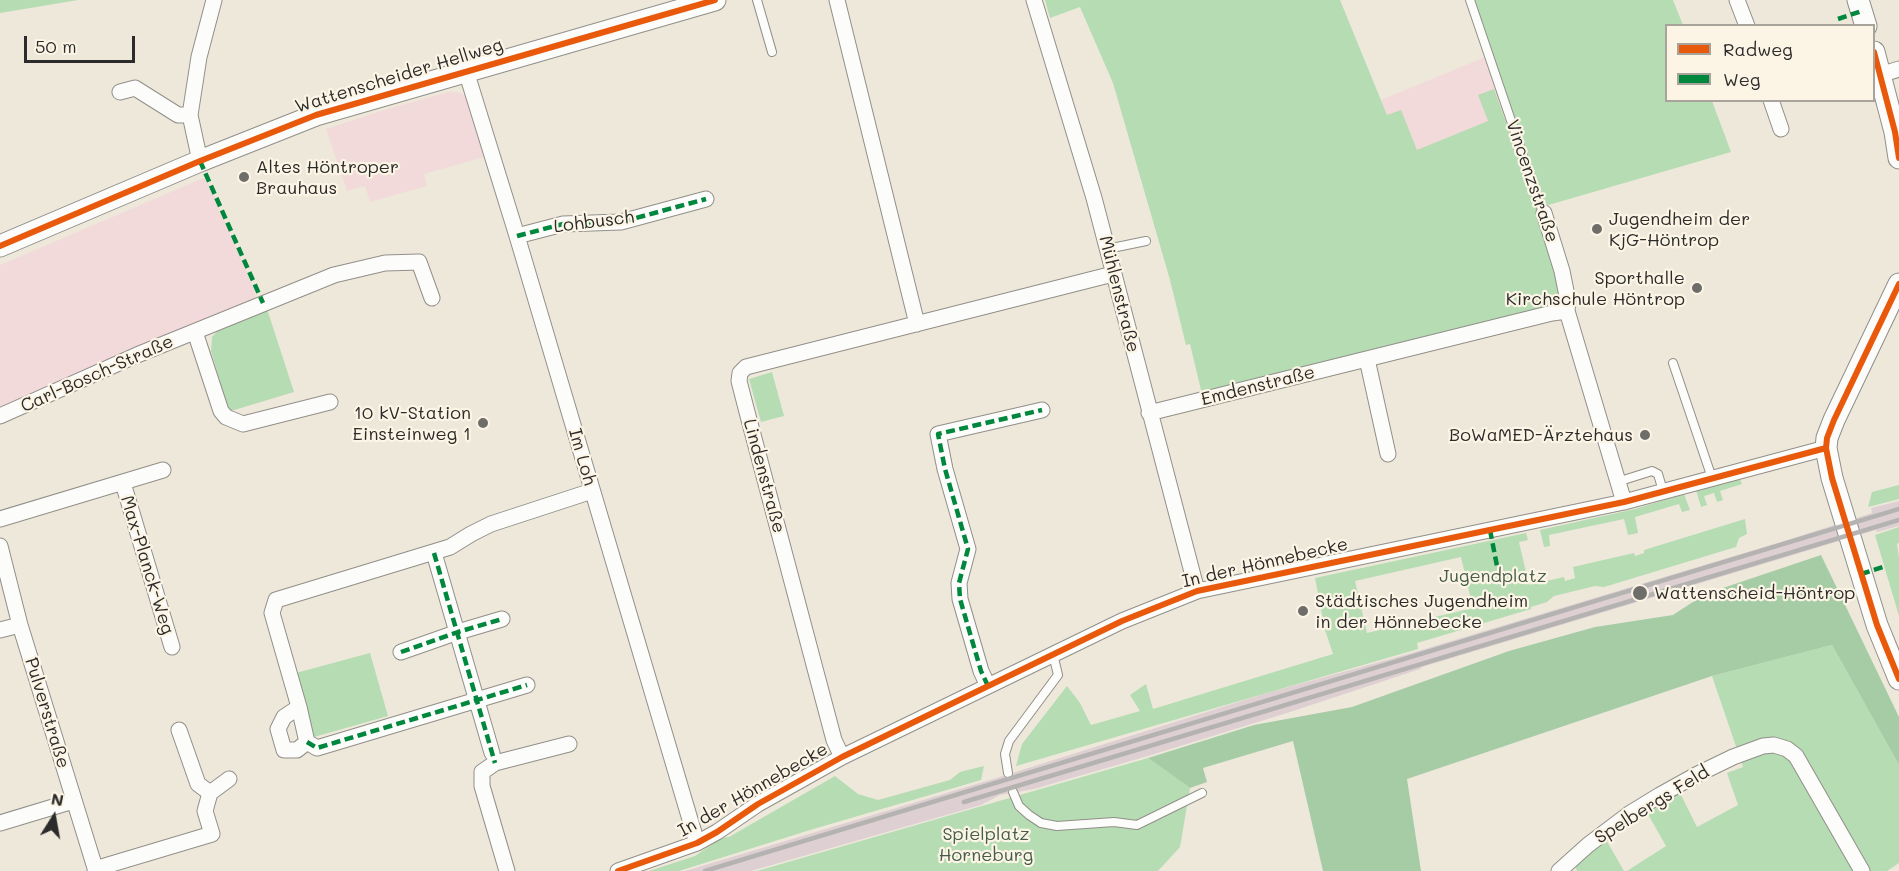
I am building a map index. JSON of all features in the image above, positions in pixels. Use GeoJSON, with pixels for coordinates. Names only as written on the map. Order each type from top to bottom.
{"type":"FeatureCollection","features":[{"type":"Feature","properties":{"kind":"main road","name":"Wattenscheider Hellweg"},"geometry":{"type":"LineString","coordinates":[[0,246],[200,161],[315,116],[715,0]]}},
{"type":"Feature","properties":{"kind":"main road"},"geometry":{"type":"LineString","coordinates":[[1858,0],[1865,24]]}},
{"type":"Feature","properties":{"kind":"main road"},"geometry":{"type":"LineString","coordinates":[[1875,53],[1890,72],[1899,158]]}},
{"type":"Feature","properties":{"kind":"main road"},"geometry":{"type":"LineString","coordinates":[[1899,284],[1833,420],[1826,448],[1832,477],[1877,625],[1899,679]]}},
{"type":"Feature","properties":{"kind":"street"},"geometry":{"type":"LineString","coordinates":[[200,161],[190,116],[199,57],[214,0]]}},
{"type":"Feature","properties":{"kind":"street"},"geometry":{"type":"LineString","coordinates":[[837,0],[917,324]]}},
{"type":"Feature","properties":{"kind":"street","name":"Mühlenstraße"},"geometry":{"type":"LineString","coordinates":[[1034,0],[1080,149],[1197,591]]}},
{"type":"Feature","properties":{"kind":"street"},"geometry":{"type":"LineString","coordinates":[[1737,0],[1746,24]]}},
{"type":"Feature","properties":{"kind":"street","name":"Im Loh"},"geometry":{"type":"LineString","coordinates":[[466,71],[518,236],[697,843]]}},
{"type":"Feature","properties":{"kind":"street"},"geometry":{"type":"LineString","coordinates":[[120,92],[135,88],[178,114],[190,116]]}},
{"type":"Feature","properties":{"kind":"street"},"geometry":{"type":"LineString","coordinates":[[1772,102],[1781,129]]}},
{"type":"Feature","properties":{"kind":"street","name":"Lohbusch"},"geometry":{"type":"LineString","coordinates":[[518,236],[563,224],[621,222],[706,199]]}},
{"type":"Feature","properties":{"kind":"street","name":"Vincenzstraße"},"geometry":{"type":"LineString","coordinates":[[1544,213],[1562,271],[1568,301],[1567,311],[1624,502]]}},
{"type":"Feature","properties":{"kind":"street","name":"Carl-Bosch-Straße"},"geometry":{"type":"LineString","coordinates":[[0,416],[137,355],[334,275],[385,263],[419,262],[432,298]]}},
{"type":"Feature","properties":{"kind":"street","name":"Lindenstraße"},"geometry":{"type":"LineString","coordinates":[[842,757],[834,740],[759,458],[739,381],[740,373],[746,367],[1113,274]]}},
{"type":"Feature","properties":{"kind":"street","name":"Emdenstraße"},"geometry":{"type":"LineString","coordinates":[[1149,413],[1567,311]]}},
{"type":"Feature","properties":{"kind":"street","name":"Carl-Bosch-Straße"},"geometry":{"type":"LineString","coordinates":[[195,332],[221,411],[226,417],[243,424],[330,402]]}},
{"type":"Feature","properties":{"kind":"street"},"geometry":{"type":"LineString","coordinates":[[1367,359],[1388,454]]}},
{"type":"Feature","properties":{"kind":"street"},"geometry":{"type":"LineString","coordinates":[[988,686],[981,671],[960,599],[959,583],[968,549],[945,469],[938,434],[1042,410]]}},
{"type":"Feature","properties":{"kind":"street","name":"In der Hönnebecke"},"geometry":{"type":"LineString","coordinates":[[618,871],[697,843],[758,804],[842,757],[1053,654],[1152,608],[1197,591],[1624,502],[1826,448]]}},
{"type":"Feature","properties":{"kind":"street"},"geometry":{"type":"LineString","coordinates":[[0,519],[164,470]]}},
{"type":"Feature","properties":{"kind":"street","name":"Max-Planck-Weg"},"geometry":{"type":"LineString","coordinates":[[123,483],[172,647]]}},
{"type":"Feature","properties":{"kind":"street"},"geometry":{"type":"LineString","coordinates":[[527,685],[316,748],[307,742],[272,613],[276,600],[450,548],[491,524],[592,491]]}},
{"type":"Feature","properties":{"kind":"street","name":"Pulverstraße"},"geometry":{"type":"LineString","coordinates":[[0,546],[20,625],[95,870]]}},
{"type":"Feature","properties":{"kind":"street"},"geometry":{"type":"LineString","coordinates":[[434,553],[492,753]]}},
{"type":"Feature","properties":{"kind":"street"},"geometry":{"type":"LineString","coordinates":[[401,652],[502,619]]}},
{"type":"Feature","properties":{"kind":"street"},"geometry":{"type":"LineString","coordinates":[[0,630],[20,625]]}},
{"type":"Feature","properties":{"kind":"street"},"geometry":{"type":"LineString","coordinates":[[298,707],[284,717],[278,729],[284,750],[297,750],[307,742]]}},
{"type":"Feature","properties":{"kind":"street"},"geometry":{"type":"LineString","coordinates":[[179,730],[198,784],[210,793]]}},
{"type":"Feature","properties":{"kind":"street"},"geometry":{"type":"LineString","coordinates":[[507,871],[482,786],[482,772],[495,763],[568,744]]}},
{"type":"Feature","properties":{"kind":"street","name":"Spelbergs Feld"},"geometry":{"type":"LineString","coordinates":[[1559,871],[1588,845],[1629,814],[1660,795],[1696,774],[1733,757],[1763,746],[1774,745],[1787,749],[1796,756],[1862,871]]}},
{"type":"Feature","properties":{"kind":"street"},"geometry":{"type":"LineString","coordinates":[[95,870],[212,834],[205,812],[210,793],[229,779]]}},
{"type":"Feature","properties":{"kind":"street"},"geometry":{"type":"LineString","coordinates":[[0,823],[73,801]]}},
{"type":"Feature","properties":{"kind":"lane"},"geometry":{"type":"LineString","coordinates":[[757,0],[772,52]]}},
{"type":"Feature","properties":{"kind":"lane","name":"Vincenzstraße"},"geometry":{"type":"LineString","coordinates":[[1470,0],[1544,213]]}},
{"type":"Feature","properties":{"kind":"lane"},"geometry":{"type":"LineString","coordinates":[[1107,249],[1146,241]]}},
{"type":"Feature","properties":{"kind":"lane"},"geometry":{"type":"LineString","coordinates":[[1673,363],[1712,478]]}},
{"type":"Feature","properties":{"kind":"lane"},"geometry":{"type":"LineString","coordinates":[[1617,482],[1652,471],[1658,474],[1663,491]]}},
{"type":"Feature","properties":{"kind":"lane"},"geometry":{"type":"LineString","coordinates":[[1008,772],[1005,754],[1009,741],[1058,675],[1053,654]]}},
{"type":"Feature","properties":{"kind":"lane"},"geometry":{"type":"LineString","coordinates":[[1013,792],[1019,806],[1029,815],[1041,823],[1057,826],[1114,822],[1137,825],[1202,793]]}},
{"type":"Feature","properties":{"kind":"shaded area"},"geometry":{"type":"Polygon","coordinates":[[[1485,57],[1510,136],[1412,178],[1381,100],[1485,57]]]}},
{"type":"Feature","properties":{"kind":"shaded area"},"geometry":{"type":"Polygon","coordinates":[[[448,92],[457,92],[466,96],[487,156],[424,174],[427,186],[370,202],[365,186],[347,191],[326,129],[448,92]]]}},
{"type":"Feature","properties":{"kind":"shaded area"},"geometry":{"type":"Polygon","coordinates":[[[206,177],[255,292],[255,298],[0,410],[0,265],[206,177]]]}},
{"type":"Feature","properties":{"kind":"shaded area"},"geometry":{"type":"Polygon","coordinates":[[[1899,501],[1899,526],[1877,532],[1876,530],[1422,667],[1287,713],[1148,756],[1034,789],[1000,795],[981,805],[751,871],[685,871],[990,780],[1267,693],[1408,654],[1784,541],[1872,513],[1871,508],[1899,501]]]}},
{"type":"Feature","properties":{"kind":"green space"},"geometry":{"type":"Polygon","coordinates":[[[0,0],[78,0],[0,13],[0,0]]]}},
{"type":"Feature","properties":{"kind":"green space"},"geometry":{"type":"Polygon","coordinates":[[[1045,0],[1340,0],[1387,115],[1401,110],[1417,150],[1488,121],[1478,95],[1494,89],[1537,208],[1564,305],[1202,394],[1190,344],[1186,345],[1170,280],[1113,83],[1080,7],[1050,18],[1045,0]]]}},
{"type":"Feature","properties":{"kind":"green space"},"geometry":{"type":"Polygon","coordinates":[[[1474,0],[1673,0],[1683,24],[1665,24],[1665,102],[1712,102],[1731,152],[1545,206],[1474,0]]]}},
{"type":"Feature","properties":{"kind":"green space"},"geometry":{"type":"Polygon","coordinates":[[[267,309],[294,392],[231,411],[225,399],[211,351],[212,337],[222,326],[267,309]]]}},
{"type":"Feature","properties":{"kind":"green space"},"geometry":{"type":"Polygon","coordinates":[[[772,372],[784,416],[761,422],[749,379],[772,372]]]}},
{"type":"Feature","properties":{"kind":"green space"},"geometry":{"type":"Polygon","coordinates":[[[1739,477],[1742,484],[1720,491],[1723,500],[1717,502],[1714,493],[1704,496],[1707,505],[1701,507],[1696,490],[1739,477]]]}},
{"type":"Feature","properties":{"kind":"green space"},"geometry":{"type":"Polygon","coordinates":[[[1899,485],[1899,499],[1868,507],[1872,492],[1899,485]]]}},
{"type":"Feature","properties":{"kind":"green space"},"geometry":{"type":"Polygon","coordinates":[[[1684,494],[1690,510],[1682,512],[1679,504],[1635,517],[1638,533],[1628,535],[1624,519],[1549,535],[1550,546],[1544,547],[1540,530],[1635,509],[1684,494]]]}},
{"type":"Feature","properties":{"kind":"green space","name":"Jugendplatz"},"geometry":{"type":"Polygon","coordinates":[[[1745,519],[1747,534],[1739,538],[1736,547],[1604,587],[1595,586],[1554,596],[1531,609],[1417,643],[1418,649],[1016,766],[1022,744],[1067,686],[1080,703],[1091,725],[1140,711],[1130,695],[1146,684],[1153,709],[1333,654],[1325,630],[1315,578],[1526,533],[1528,540],[1519,542],[1529,585],[1564,577],[1565,581],[1575,578],[1573,567],[1634,553],[1635,556],[1644,553],[1644,550],[1745,519]],[[1461,557],[1355,581],[1367,633],[1473,608],[1461,557]]]}},
{"type":"Feature","properties":{"kind":"green space"},"geometry":{"type":"Polygon","coordinates":[[[1899,527],[1899,543],[1897,544],[1899,616],[1875,535],[1899,527]]]}},
{"type":"Feature","properties":{"kind":"green space"},"geometry":{"type":"Polygon","coordinates":[[[1821,555],[1899,717],[1899,765],[1832,645],[1712,676],[1407,779],[1421,871],[1323,871],[1293,741],[1203,768],[1207,782],[1190,788],[1148,758],[1254,725],[1352,707],[1509,651],[1595,627],[1673,615],[1705,594],[1821,555]]]}},
{"type":"Feature","properties":{"kind":"green space"},"geometry":{"type":"Polygon","coordinates":[[[1832,645],[1899,765],[1899,863],[1887,871],[1627,871],[1666,846],[1645,809],[1678,789],[1697,827],[1738,805],[1727,773],[1743,767],[1712,676],[1832,645]]]}},
{"type":"Feature","properties":{"kind":"green space"},"geometry":{"type":"Polygon","coordinates":[[[370,653],[388,716],[314,737],[296,673],[370,653]]]}},
{"type":"Feature","properties":{"kind":"green space","name":"Spielplatz Horneburg"},"geometry":{"type":"Polygon","coordinates":[[[1148,758],[1190,788],[1180,847],[1158,871],[757,871],[1148,758]]]}},
{"type":"Feature","properties":{"kind":"green space"},"geometry":{"type":"Polygon","coordinates":[[[984,766],[981,780],[679,871],[649,871],[695,856],[721,838],[729,837],[835,776],[858,794],[878,800],[950,780],[960,772],[984,766]]]}},
{"type":"Feature","properties":{"kind":"green space"},"geometry":{"type":"Polygon","coordinates":[[[1605,838],[1624,871],[1577,871],[1574,864],[1605,838]]]}},
{"type":"Feature","properties":{"kind":"railway"},"geometry":{"type":"LineString","coordinates":[[705,871],[1899,509]]}},
{"type":"Feature","properties":{"kind":"railway"},"geometry":{"type":"LineString","coordinates":[[964,802],[1899,520]]}},
{"type":"Feature","properties":{"kind":"marked path"},"geometry":{"type":"LineString","coordinates":[[1838,19],[1862,11]]}},
{"type":"Feature","properties":{"kind":"marked path"},"geometry":{"type":"LineString","coordinates":[[200,161],[263,303]]}},
{"type":"Feature","properties":{"kind":"marked path"},"geometry":{"type":"LineString","coordinates":[[517,236],[563,224],[621,222],[706,199]]}},
{"type":"Feature","properties":{"kind":"marked path"},"geometry":{"type":"LineString","coordinates":[[988,686],[981,671],[960,599],[959,583],[968,549],[945,469],[938,434],[1042,410]]}},
{"type":"Feature","properties":{"kind":"marked path"},"geometry":{"type":"LineString","coordinates":[[1490,530],[1497,566]]}},
{"type":"Feature","properties":{"kind":"marked path"},"geometry":{"type":"LineString","coordinates":[[434,553],[495,763]]}},
{"type":"Feature","properties":{"kind":"marked path"},"geometry":{"type":"LineString","coordinates":[[1861,574],[1883,567]]}},
{"type":"Feature","properties":{"kind":"marked path"},"geometry":{"type":"LineString","coordinates":[[401,652],[502,619]]}},
{"type":"Feature","properties":{"kind":"marked path"},"geometry":{"type":"LineString","coordinates":[[307,742],[317,748],[527,685]]}},
{"type":"Feature","properties":{"kind":"cycle path"},"geometry":{"type":"LineString","coordinates":[[0,246],[200,161],[316,115],[715,0]]}},
{"type":"Feature","properties":{"kind":"cycle path"},"geometry":{"type":"LineString","coordinates":[[1875,56],[1895,132],[1899,158]]}},
{"type":"Feature","properties":{"kind":"cycle path"},"geometry":{"type":"LineString","coordinates":[[1899,284],[1834,420],[1826,448],[1832,478],[1877,625],[1899,679]]}},
{"type":"Feature","properties":{"kind":"cycle path"},"geometry":{"type":"LineString","coordinates":[[618,871],[697,843],[758,804],[842,757],[1122,621],[1197,591],[1624,502],[1826,448]]}},
{"type":"Feature","properties":{"kind":"place","name":"Altes Höntroper Brauhaus"},"geometry":{"type":"Point","coordinates":[244,177]}},
{"type":"Feature","properties":{"kind":"place","name":"Jugendheim der KjG-Höntrop"},"geometry":{"type":"Point","coordinates":[1597,229]}},
{"type":"Feature","properties":{"kind":"place","name":"Sporthalle Kirchschule Höntrop"},"geometry":{"type":"Point","coordinates":[1697,288]}},
{"type":"Feature","properties":{"kind":"place","name":"10 kV-Station Einsteinweg 1"},"geometry":{"type":"Point","coordinates":[483,423]}},
{"type":"Feature","properties":{"kind":"place","name":"BoWaMED-Ärztehaus"},"geometry":{"type":"Point","coordinates":[1645,435]}},
{"type":"Feature","properties":{"kind":"place","name":"Wattenscheid-Höntrop"},"geometry":{"type":"Point","coordinates":[1640,593]}},
{"type":"Feature","properties":{"kind":"place","name":"Städtisches Jugendheim in der Hönnebecke"},"geometry":{"type":"Point","coordinates":[1303,611]}}]}
